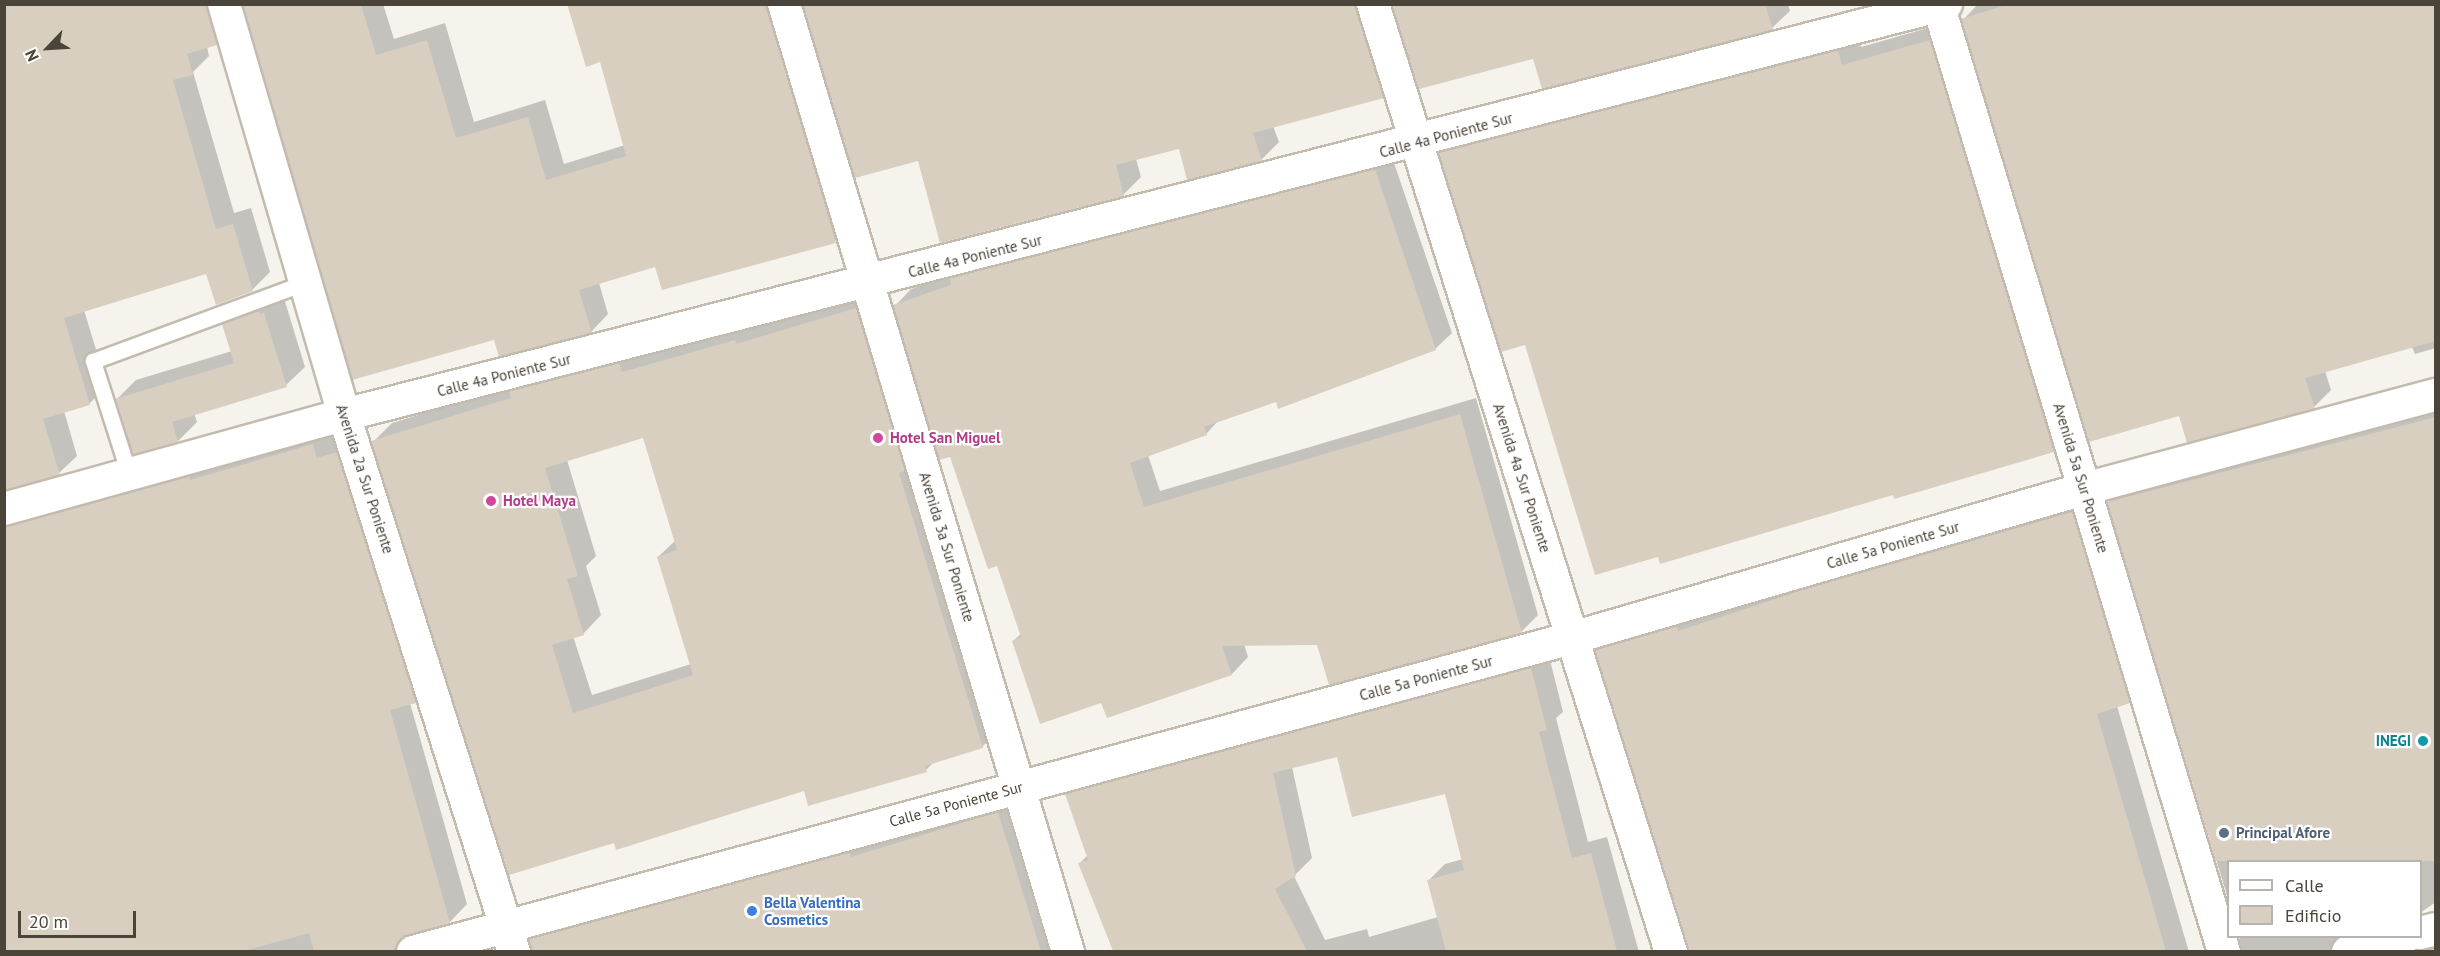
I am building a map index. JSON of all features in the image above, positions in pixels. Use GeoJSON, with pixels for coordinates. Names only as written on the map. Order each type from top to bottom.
{"type":"FeatureCollection","features":[{"type":"Feature","properties":{"kind":"street","name":"Avenida 2a Sur Poniente"},"geometry":{"type":"LineString","coordinates":[[224,4],[344,415],[510,939]]}},
{"type":"Feature","properties":{"kind":"street","name":"Avenida 3a Sur Poniente"},"geometry":{"type":"LineString","coordinates":[[784,4],[1068,951]]}},
{"type":"Feature","properties":{"kind":"street","name":"Avenida 4a Sur Poniente"},"geometry":{"type":"LineString","coordinates":[[1373,4],[1671,951]]}},
{"type":"Feature","properties":{"kind":"street","name":"Calle 4a Poniente Sur"},"geometry":{"type":"LineString","coordinates":[[4,509],[344,415],[1416,143],[1941,5]]}},
{"type":"Feature","properties":{"kind":"street","name":"Avenida 5a Sur Poniente"},"geometry":{"type":"LineString","coordinates":[[1941,5],[2224,951]]}},
{"type":"Feature","properties":{"kind":"street","name":"Calle 5a Poniente Sur"},"geometry":{"type":"LineString","coordinates":[[413,951],[510,939],[1019,788],[1572,638],[2084,489],[2436,395]]}},
{"type":"Feature","properties":{"kind":"street"},"geometry":{"type":"LineString","coordinates":[[2348,951],[2398,938]]}},
{"type":"Feature","properties":{"kind":"lane"},"geometry":{"type":"LineString","coordinates":[[129,474],[93,362],[306,282]]}},
{"type":"Feature","properties":{"kind":"building"},"geometry":{"type":"Polygon","coordinates":[[[5,4],[207,4],[217,45],[187,54],[193,75],[173,80],[216,229],[233,224],[253,291],[216,305],[206,274],[64,318],[90,405],[43,419],[60,475],[4,490],[5,4]]]}},
{"type":"Feature","properties":{"kind":"building"},"geometry":{"type":"Polygon","coordinates":[[[243,4],[361,4],[376,55],[427,40],[456,138],[528,117],[546,180],[626,156],[600,62],[586,67],[567,4],[767,4],[836,243],[662,290],[655,267],[579,290],[592,333],[499,357],[494,340],[352,380],[243,4]]]}},
{"type":"Feature","properties":{"kind":"building"},"geometry":{"type":"Polygon","coordinates":[[[803,4],[1356,4],[1384,98],[1253,133],[1262,161],[1187,180],[1179,149],[1116,165],[1124,196],[940,243],[918,161],[855,178],[803,4]]]}},
{"type":"Feature","properties":{"kind":"building"},"geometry":{"type":"Polygon","coordinates":[[[1392,4],[1765,4],[1773,30],[1542,89],[1533,59],[1419,89],[1392,4]]]}},
{"type":"Feature","properties":{"kind":"building"},"geometry":{"type":"Polygon","coordinates":[[[2009,4],[2436,4],[2436,341],[2305,378],[2315,409],[2187,443],[2179,416],[2089,442],[1961,19],[2009,4]]]}},
{"type":"Feature","properties":{"kind":"building"},"geometry":{"type":"Polygon","coordinates":[[[1930,40],[2054,452],[1894,499],[1893,495],[1660,564],[1658,557],[1595,575],[1525,345],[1501,352],[1439,153],[1838,50],[1842,65],[1930,40]]]}},
{"type":"Feature","properties":{"kind":"building"},"geometry":{"type":"Polygon","coordinates":[[[1375,169],[1436,350],[1278,409],[1276,402],[1204,427],[1207,435],[1130,463],[1144,507],[1460,414],[1522,633],[1329,685],[1317,645],[1222,646],[1232,675],[1107,718],[1101,703],[1040,724],[1012,641],[1021,637],[997,566],[988,569],[950,457],[939,460],[893,305],[951,285],[950,278],[1375,169]]]}},
{"type":"Feature","properties":{"kind":"building"},"geometry":{"type":"Polygon","coordinates":[[[856,308],[905,471],[899,473],[983,748],[925,766],[927,772],[808,806],[804,791],[616,850],[614,843],[509,875],[371,441],[511,398],[509,391],[619,363],[622,372],[735,340],[736,344],[856,308]],[[643,438],[545,468],[578,576],[567,579],[584,635],[552,645],[573,713],[693,675],[657,557],[677,550],[643,438]]]}},
{"type":"Feature","properties":{"kind":"building"},"geometry":{"type":"Polygon","coordinates":[[[259,310],[260,314],[264,313],[287,387],[172,422],[178,442],[133,455],[115,399],[234,363],[222,324],[259,310]]]}},
{"type":"Feature","properties":{"kind":"building"},"geometry":{"type":"Polygon","coordinates":[[[2436,417],[2436,861],[2216,861],[2107,502],[2436,417]]]}},
{"type":"Feature","properties":{"kind":"building"},"geometry":{"type":"Polygon","coordinates":[[[313,444],[317,458],[337,452],[416,703],[390,710],[450,923],[408,935],[400,940],[396,951],[314,951],[309,933],[244,951],[4,951],[4,526],[189,477],[190,480],[313,444]]]}},
{"type":"Feature","properties":{"kind":"building"},"geometry":{"type":"Polygon","coordinates":[[[2073,512],[2130,703],[2097,714],[2166,951],[1690,951],[1595,650],[1677,626],[1678,631],[1806,589],[2073,512]]]}},
{"type":"Feature","properties":{"kind":"building"},"geometry":{"type":"Polygon","coordinates":[[[1531,668],[1547,730],[1539,732],[1572,858],[1591,853],[1617,951],[1446,951],[1427,880],[1464,870],[1445,794],[1352,817],[1337,757],[1273,773],[1296,876],[1275,889],[1307,951],[1113,951],[1078,863],[1088,860],[1065,794],[1531,668]]]}},
{"type":"Feature","properties":{"kind":"building"},"geometry":{"type":"Polygon","coordinates":[[[998,812],[1041,951],[531,951],[529,939],[850,852],[851,857],[998,812]]]}},
{"type":"Feature","properties":{"kind":"place","name":"Hotel San Miguel"},"geometry":{"type":"Point","coordinates":[878,438]}},
{"type":"Feature","properties":{"kind":"place","name":"Hotel Maya"},"geometry":{"type":"Point","coordinates":[491,501]}},
{"type":"Feature","properties":{"kind":"place","name":"INEGI"},"geometry":{"type":"Point","coordinates":[2423,741]}},
{"type":"Feature","properties":{"kind":"place","name":"Principal Afore"},"geometry":{"type":"Point","coordinates":[2224,833]}},
{"type":"Feature","properties":{"kind":"place","name":"Bella Valentina Cosmetics"},"geometry":{"type":"Point","coordinates":[752,911]}}]}
